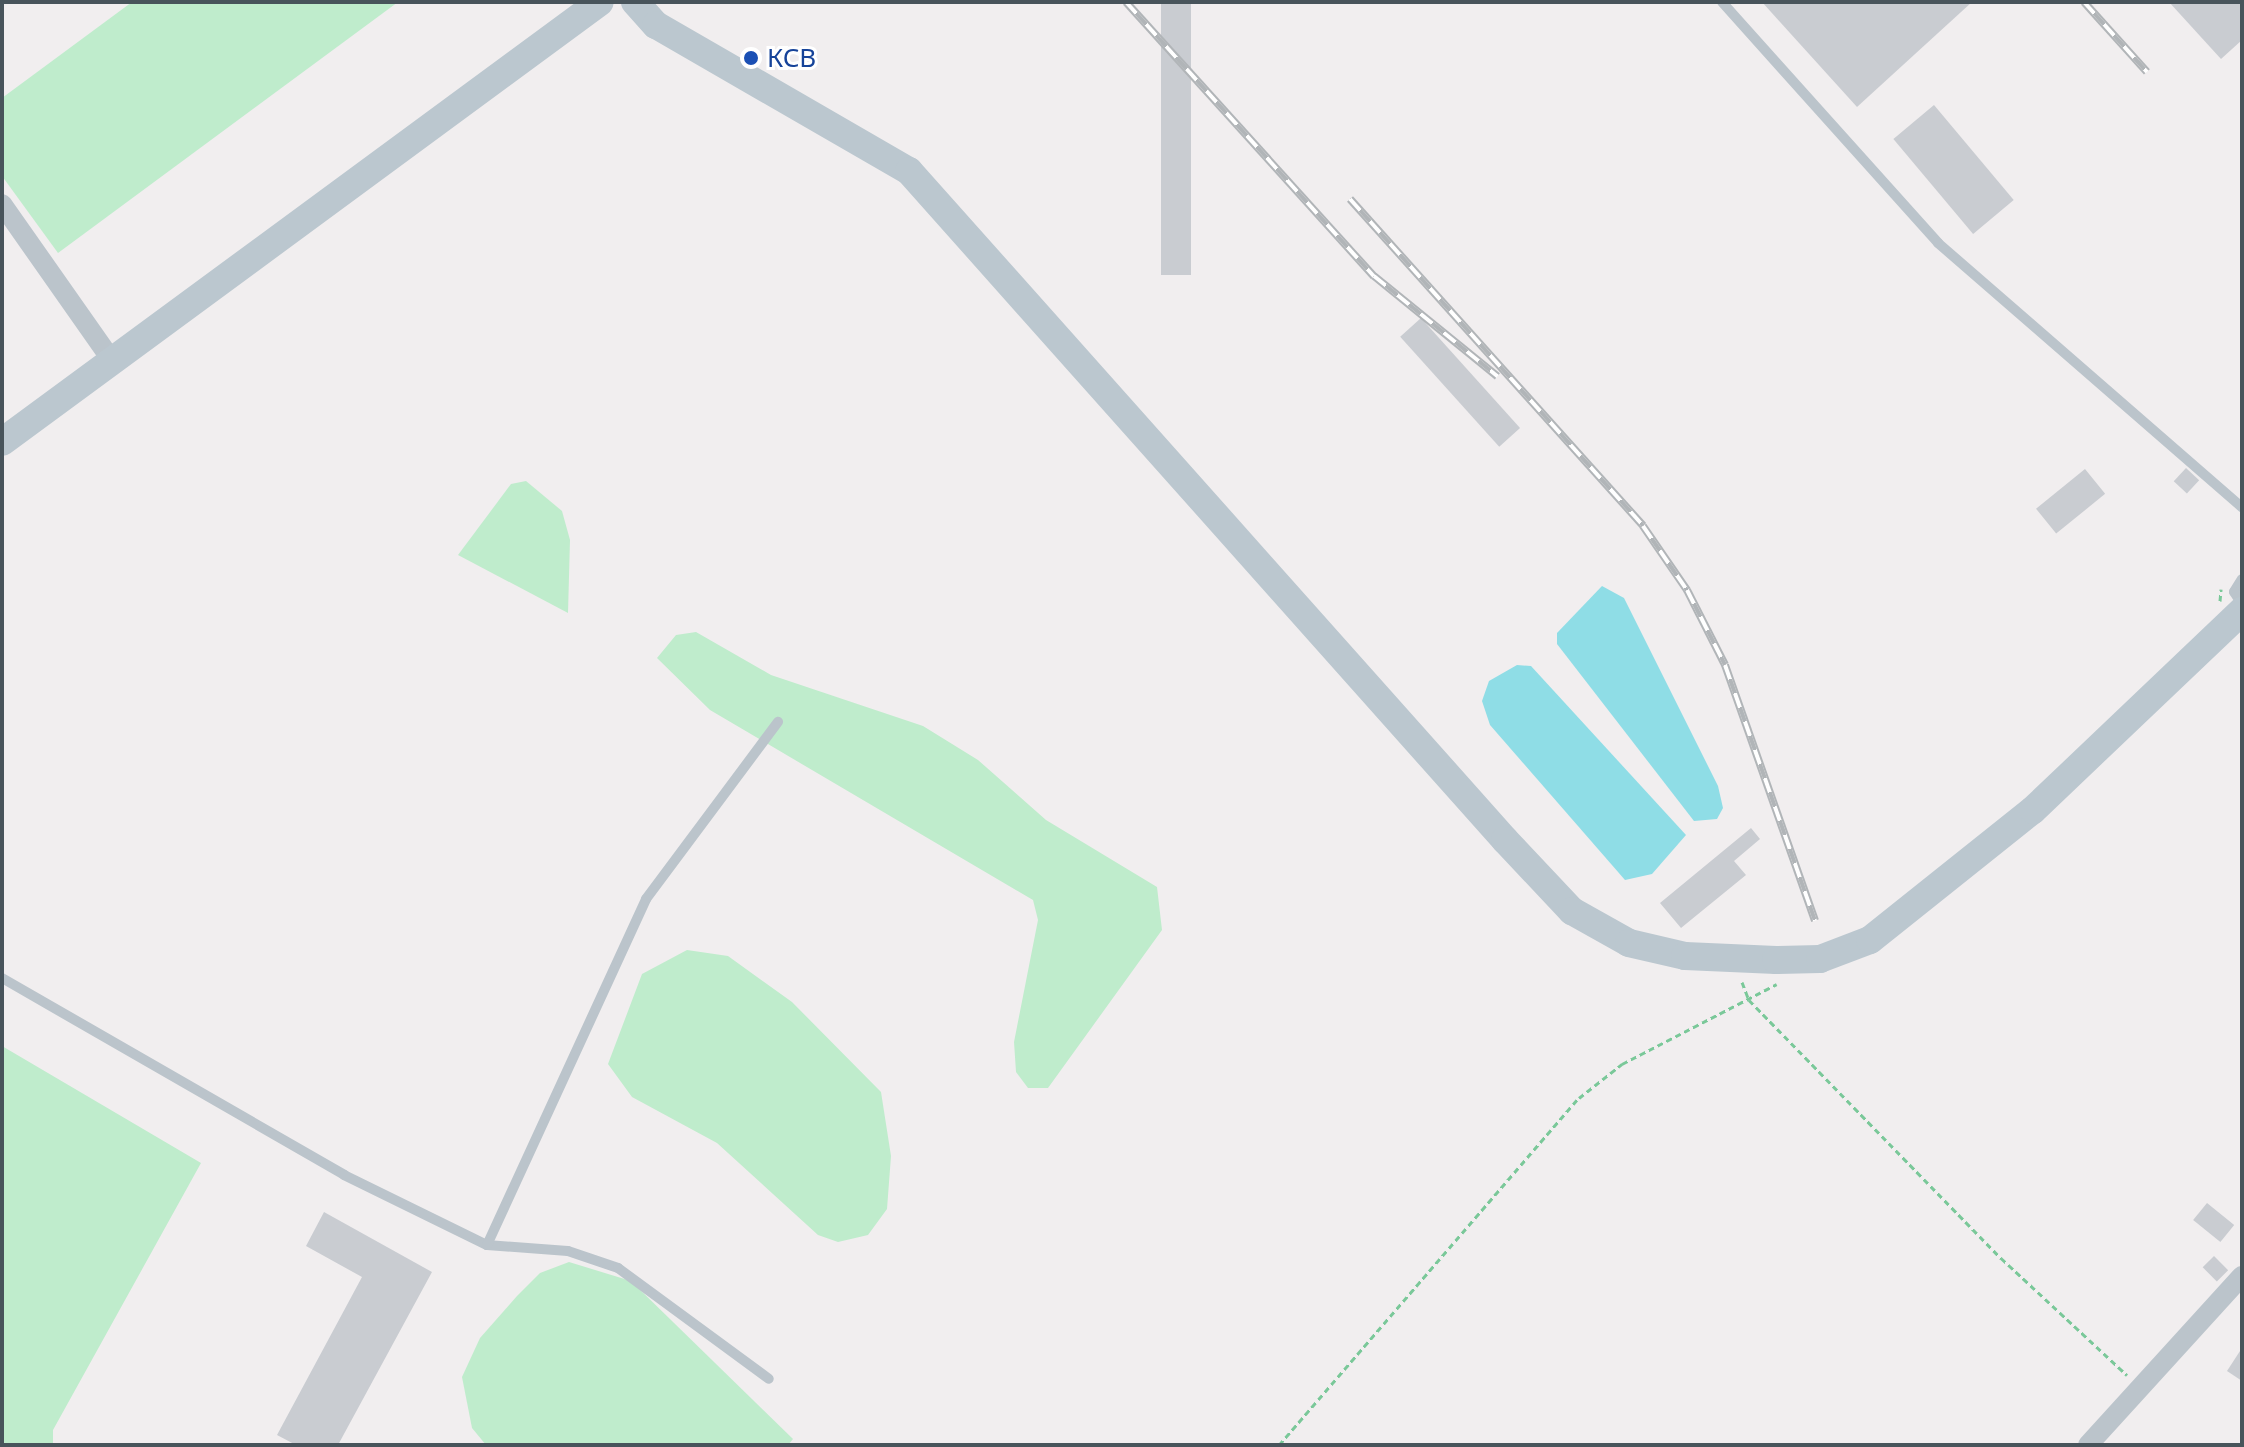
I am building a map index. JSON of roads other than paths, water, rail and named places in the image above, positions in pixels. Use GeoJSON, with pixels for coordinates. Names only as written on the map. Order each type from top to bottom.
{"type":"FeatureCollection","features":[{"type":"Feature","properties":{"kind":"street"},"geometry":{"type":"LineString","coordinates":[[2,442],[600,2]]}},
{"type":"Feature","properties":{"kind":"street"},"geometry":{"type":"LineString","coordinates":[[635,2],[656,25],[909,171],[1505,840],[1572,911],[1629,943],[1685,956],[1776,960],[1820,959],[1870,940],[2033,810],[2242,611]]}},
{"type":"Feature","properties":{"kind":"street"},"geometry":{"type":"LineString","coordinates":[[2,204],[113,362]]}},
{"type":"Feature","properties":{"kind":"street"},"geometry":{"type":"LineString","coordinates":[[2088,1445],[2139,1396],[2242,1276]]}},
{"type":"Feature","properties":{"kind":"lane"},"geometry":{"type":"LineString","coordinates":[[1722,2],[1938,243],[2242,507]]}},
{"type":"Feature","properties":{"kind":"lane"},"geometry":{"type":"LineString","coordinates":[[2242,579],[2234,592],[2242,604]]}},
{"type":"Feature","properties":{"kind":"lane"},"geometry":{"type":"LineString","coordinates":[[487,1245],[646,899],[778,722]]}},
{"type":"Feature","properties":{"kind":"lane"},"geometry":{"type":"LineString","coordinates":[[2,978],[344,1175],[487,1245],[568,1251],[618,1268],[769,1379]]}},
{"type":"Feature","properties":{"kind":"water"},"geometry":{"type":"Polygon","coordinates":[[[1602,586],[1624,598],[1718,786],[1723,808],[1717,819],[1694,821],[1557,644],[1557,633],[1602,586]]]}},
{"type":"Feature","properties":{"kind":"water"},"geometry":{"type":"Polygon","coordinates":[[[1517,665],[1531,666],[1686,835],[1652,874],[1625,880],[1490,725],[1482,701],[1489,681],[1517,665]]]}},
{"type":"Feature","properties":{"kind":"railway"},"geometry":{"type":"LineString","coordinates":[[1126,2],[1374,276],[1497,376]]}},
{"type":"Feature","properties":{"kind":"railway"},"geometry":{"type":"LineString","coordinates":[[2084,2],[2147,72]]}},
{"type":"Feature","properties":{"kind":"railway"},"geometry":{"type":"LineString","coordinates":[[1350,199],[1643,526],[1687,590],[1725,665],[1815,921]]}},
{"type":"Feature","properties":{"kind":"place","name":"КСВ"},"geometry":{"type":"Point","coordinates":[751,58]}}]}
